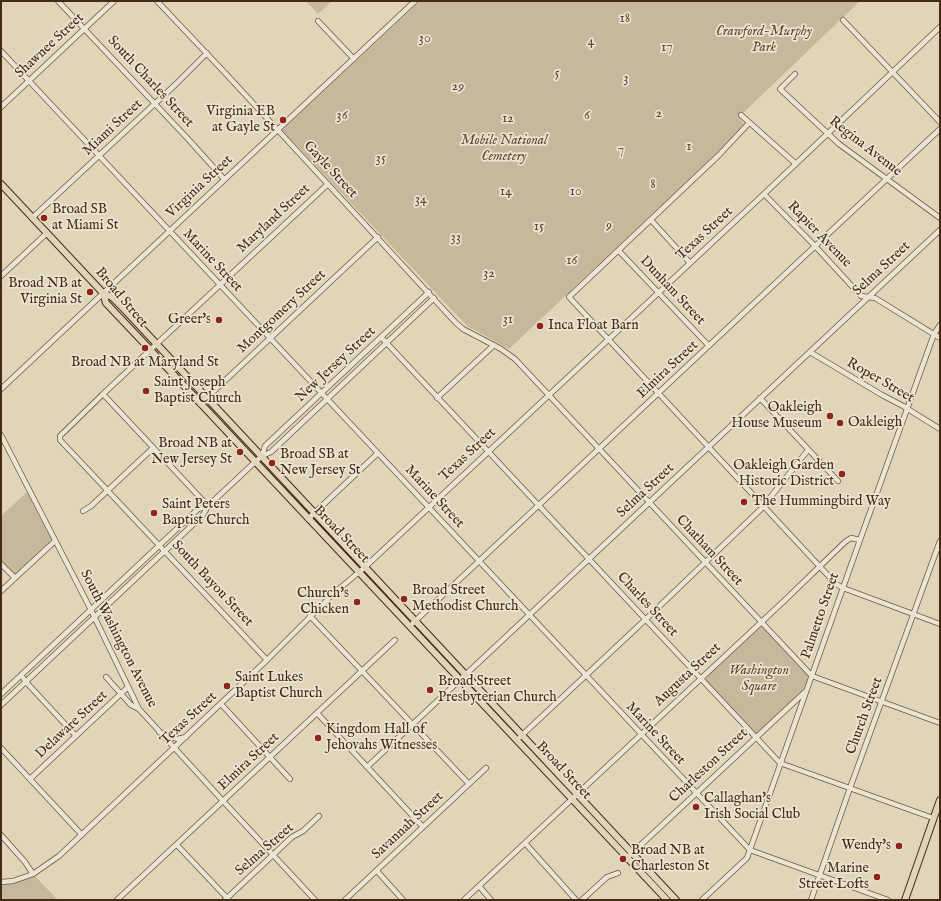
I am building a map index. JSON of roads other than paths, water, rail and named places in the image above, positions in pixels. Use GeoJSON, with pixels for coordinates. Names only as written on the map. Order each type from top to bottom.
{"type":"FeatureCollection","features":[{"type":"Feature","properties":{"kind":"main road","name":"Broad Street"},"geometry":{"type":"LineString","coordinates":[[1,184],[103,293],[106,303],[308,519],[362,570],[413,624],[629,856],[667,900]]}},
{"type":"Feature","properties":{"kind":"main road"},"geometry":{"type":"LineString","coordinates":[[103,293],[112,297],[262,456],[315,513],[362,570]]}},
{"type":"Feature","properties":{"kind":"main road"},"geometry":{"type":"LineString","coordinates":[[905,900],[940,800]]}},
{"type":"Feature","properties":{"kind":"main road"},"geometry":{"type":"LineString","coordinates":[[629,856],[676,900]]}},
{"type":"Feature","properties":{"kind":"street","name":"South Charles Street"},"geometry":{"type":"LineString","coordinates":[[58,1],[224,179]]}},
{"type":"Feature","properties":{"kind":"street","name":"Shawnee Street"},"geometry":{"type":"LineString","coordinates":[[1,107],[114,1]]}},
{"type":"Feature","properties":{"kind":"street","name":"Gayle Street"},"geometry":{"type":"LineString","coordinates":[[157,1],[463,329],[494,345]]}},
{"type":"Feature","properties":{"kind":"street","name":"Virginia Street"},"geometry":{"type":"LineString","coordinates":[[1,389],[415,1]]}},
{"type":"Feature","properties":{"kind":"street"},"geometry":{"type":"LineString","coordinates":[[843,20],[940,122]]}},
{"type":"Feature","properties":{"kind":"street"},"geometry":{"type":"LineString","coordinates":[[318,21],[354,59]]}},
{"type":"Feature","properties":{"kind":"street","name":"Texas Street"},"geometry":{"type":"LineString","coordinates":[[1,882],[33,874],[59,856],[268,660],[310,616],[347,581],[362,570],[429,508],[940,27]]}},
{"type":"Feature","properties":{"kind":"street","name":"Marine Street"},"geometry":{"type":"LineString","coordinates":[[1,51],[326,400],[378,453],[529,616],[750,850],[888,900]]}},
{"type":"Feature","properties":{"kind":"street","name":"Miami Street"},"geometry":{"type":"LineString","coordinates":[[32,218],[155,104],[207,53]]}},
{"type":"Feature","properties":{"kind":"street","name":"Regina Avenue"},"geometry":{"type":"LineString","coordinates":[[795,74],[780,89],[839,144],[940,218]]}},
{"type":"Feature","properties":{"kind":"street"},"geometry":{"type":"LineString","coordinates":[[741,115],[796,164]]}},
{"type":"Feature","properties":{"kind":"street"},"geometry":{"type":"LineString","coordinates":[[749,123],[719,155],[569,297],[836,584],[843,588],[940,624]]}},
{"type":"Feature","properties":{"kind":"street","name":"Elmira Street"},"geometry":{"type":"LineString","coordinates":[[413,624],[940,129]]}},
{"type":"Feature","properties":{"kind":"street","name":"Maryland Street"},"geometry":{"type":"LineString","coordinates":[[60,436],[328,184]]}},
{"type":"Feature","properties":{"kind":"street","name":"Rapier Avenue"},"geometry":{"type":"LineString","coordinates":[[764,194],[862,296],[875,298],[940,338]]}},
{"type":"Feature","properties":{"kind":"street"},"geometry":{"type":"LineString","coordinates":[[651,220],[690,263]]}},
{"type":"Feature","properties":{"kind":"street","name":"Selma Street"},"geometry":{"type":"LineString","coordinates":[[367,767],[940,230]]}},
{"type":"Feature","properties":{"kind":"street"},"geometry":{"type":"LineString","coordinates":[[1,276],[47,233]]}},
{"type":"Feature","properties":{"kind":"street","name":"Montgomery Street"},"geometry":{"type":"LineString","coordinates":[[200,404],[378,237]]}},
{"type":"Feature","properties":{"kind":"street","name":"Dunham Street"},"geometry":{"type":"LineString","coordinates":[[619,251],[709,346]]}},
{"type":"Feature","properties":{"kind":"street","name":"New Jersey Street"},"geometry":{"type":"LineString","coordinates":[[262,456],[265,446],[429,292]]}},
{"type":"Feature","properties":{"kind":"street","name":"New Jersey Street"},"geometry":{"type":"LineString","coordinates":[[1,705],[203,515],[208,506],[262,456],[271,452],[434,298]]}},
{"type":"Feature","properties":{"kind":"street","name":"Palmetto Street"},"geometry":{"type":"LineString","coordinates":[[702,900],[747,858],[934,334],[940,325]]}},
{"type":"Feature","properties":{"kind":"street","name":"Charles Street"},"geometry":{"type":"LineString","coordinates":[[381,337],[780,763],[933,818]]}},
{"type":"Feature","properties":{"kind":"street"},"geometry":{"type":"LineString","coordinates":[[437,398],[494,345]]}},
{"type":"Feature","properties":{"kind":"street","name":"Chatham Street"},"geometry":{"type":"LineString","coordinates":[[494,345],[515,359],[812,676],[940,723]]}},
{"type":"Feature","properties":{"kind":"street","name":"Roper Street"},"geometry":{"type":"LineString","coordinates":[[810,352],[940,429]]}},
{"type":"Feature","properties":{"kind":"street"},"geometry":{"type":"LineString","coordinates":[[103,394],[208,506]]}},
{"type":"Feature","properties":{"kind":"street"},"geometry":{"type":"LineString","coordinates":[[760,398],[838,482]]}},
{"type":"Feature","properties":{"kind":"street","name":"South Washington Avenue"},"geometry":{"type":"LineString","coordinates":[[1,435],[139,709],[158,732],[316,900]]}},
{"type":"Feature","properties":{"kind":"street","name":"South Bayou Street"},"geometry":{"type":"LineString","coordinates":[[60,436],[60,440],[268,660]]}},
{"type":"Feature","properties":{"kind":"street"},"geometry":{"type":"LineString","coordinates":[[83,511],[108,491],[153,448]]}},
{"type":"Feature","properties":{"kind":"street"},"geometry":{"type":"LineString","coordinates":[[519,737],[645,620],[764,506],[808,450]]}},
{"type":"Feature","properties":{"kind":"street"},"geometry":{"type":"LineString","coordinates":[[308,519],[378,453]]}},
{"type":"Feature","properties":{"kind":"street"},"geometry":{"type":"LineString","coordinates":[[286,495],[293,490]]}},
{"type":"Feature","properties":{"kind":"street","name":"New Jersey Street"},"geometry":{"type":"LineString","coordinates":[[1,694],[198,509],[208,506]]}},
{"type":"Feature","properties":{"kind":"street","name":"Augusta Street"},"geometry":{"type":"LineString","coordinates":[[464,900],[845,542],[851,538],[860,540]]}},
{"type":"Feature","properties":{"kind":"street"},"geometry":{"type":"LineString","coordinates":[[1,591],[55,541]]}},
{"type":"Feature","properties":{"kind":"street","name":"Church Street"},"geometry":{"type":"LineString","coordinates":[[811,900],[940,541]]}},
{"type":"Feature","properties":{"kind":"street"},"geometry":{"type":"LineString","coordinates":[[1,564],[15,578]]}},
{"type":"Feature","properties":{"kind":"street"},"geometry":{"type":"LineString","coordinates":[[111,591],[116,596]]}},
{"type":"Feature","properties":{"kind":"street"},"geometry":{"type":"LineString","coordinates":[[310,616],[469,784]]}},
{"type":"Feature","properties":{"kind":"street"},"geometry":{"type":"LineString","coordinates":[[64,635],[69,641]]}},
{"type":"Feature","properties":{"kind":"street","name":"Elmira Street"},"geometry":{"type":"LineString","coordinates":[[117,900],[395,640]]}},
{"type":"Feature","properties":{"kind":"street"},"geometry":{"type":"LineString","coordinates":[[21,675],[76,736]]}},
{"type":"Feature","properties":{"kind":"street"},"geometry":{"type":"LineString","coordinates":[[106,677],[131,705],[139,709]]}},
{"type":"Feature","properties":{"kind":"street","name":"Delaware Street"},"geometry":{"type":"LineString","coordinates":[[30,779],[128,687]]}},
{"type":"Feature","properties":{"kind":"street","name":"Charleston Street"},"geometry":{"type":"LineString","coordinates":[[629,856],[807,691]]}},
{"type":"Feature","properties":{"kind":"street"},"geometry":{"type":"LineString","coordinates":[[221,704],[290,779]]}},
{"type":"Feature","properties":{"kind":"street"},"geometry":{"type":"LineString","coordinates":[[317,713],[423,827]]}},
{"type":"Feature","properties":{"kind":"street"},"geometry":{"type":"LineString","coordinates":[[158,732],[177,739],[186,737]]}},
{"type":"Feature","properties":{"kind":"street"},"geometry":{"type":"LineString","coordinates":[[1,748],[82,835]]}},
{"type":"Feature","properties":{"kind":"street","name":"Savannah Street"},"geometry":{"type":"LineString","coordinates":[[345,900],[486,768]]}},
{"type":"Feature","properties":{"kind":"street","name":"Selma Street"},"geometry":{"type":"LineString","coordinates":[[227,899],[273,855],[319,816]]}},
{"type":"Feature","properties":{"kind":"street"},"geometry":{"type":"LineString","coordinates":[[1,835],[25,862],[33,874]]}},
{"type":"Feature","properties":{"kind":"street"},"geometry":{"type":"LineString","coordinates":[[525,843],[576,900]]}},
{"type":"Feature","properties":{"kind":"street"},"geometry":{"type":"LineString","coordinates":[[177,844],[227,899]]}},
{"type":"Feature","properties":{"kind":"street"},"geometry":{"type":"LineString","coordinates":[[377,871],[403,900]]}},
{"type":"Feature","properties":{"kind":"street"},"geometry":{"type":"LineString","coordinates":[[582,900],[607,877],[618,873]]}},
{"type":"Feature","properties":{"kind":"street"},"geometry":{"type":"LineString","coordinates":[[479,886],[491,900]]}},
{"type":"Feature","properties":{"kind":"place","name":"Virginia EB at Gayle St"},"geometry":{"type":"Point","coordinates":[283,120]}},
{"type":"Feature","properties":{"kind":"place","name":"Broad SB at Miami St"},"geometry":{"type":"Point","coordinates":[44,218]}},
{"type":"Feature","properties":{"kind":"place","name":"Broad NB at Virginia St"},"geometry":{"type":"Point","coordinates":[90,292]}},
{"type":"Feature","properties":{"kind":"place","name":"Greer's"},"geometry":{"type":"Point","coordinates":[219,320]}},
{"type":"Feature","properties":{"kind":"place","name":"Inca Float Barn"},"geometry":{"type":"Point","coordinates":[540,326]}},
{"type":"Feature","properties":{"kind":"place","name":"Broad NB at Maryland St"},"geometry":{"type":"Point","coordinates":[145,348]}},
{"type":"Feature","properties":{"kind":"place","name":"Saint Joseph Baptist Church"},"geometry":{"type":"Point","coordinates":[146,391]}},
{"type":"Feature","properties":{"kind":"place","name":"Oakleigh House Museum"},"geometry":{"type":"Point","coordinates":[830,416]}},
{"type":"Feature","properties":{"kind":"place","name":"Oakleigh"},"geometry":{"type":"Point","coordinates":[840,423]}},
{"type":"Feature","properties":{"kind":"place","name":"Broad NB at New Jersey St"},"geometry":{"type":"Point","coordinates":[240,452]}},
{"type":"Feature","properties":{"kind":"place","name":"Broad SB at New Jersey St"},"geometry":{"type":"Point","coordinates":[272,463]}},
{"type":"Feature","properties":{"kind":"place","name":"Oakleigh Garden Historic District"},"geometry":{"type":"Point","coordinates":[842,474]}},
{"type":"Feature","properties":{"kind":"place","name":"The Hummingbird Way"},"geometry":{"type":"Point","coordinates":[744,502]}},
{"type":"Feature","properties":{"kind":"place","name":"Saint Peters Baptist Church"},"geometry":{"type":"Point","coordinates":[154,513]}},
{"type":"Feature","properties":{"kind":"place","name":"Broad Street Methodist Church"},"geometry":{"type":"Point","coordinates":[404,599]}},
{"type":"Feature","properties":{"kind":"place","name":"Church's Chicken"},"geometry":{"type":"Point","coordinates":[357,602]}},
{"type":"Feature","properties":{"kind":"place","name":"Saint Lukes Baptist Church"},"geometry":{"type":"Point","coordinates":[227,686]}},
{"type":"Feature","properties":{"kind":"place","name":"Broad Street Presbyterian Church"},"geometry":{"type":"Point","coordinates":[430,690]}},
{"type":"Feature","properties":{"kind":"place","name":"Kingdom Hall of Jehovahs Witnesses"},"geometry":{"type":"Point","coordinates":[318,738]}},
{"type":"Feature","properties":{"kind":"place","name":"Callaghan's Irish Social Club"},"geometry":{"type":"Point","coordinates":[696,807]}},
{"type":"Feature","properties":{"kind":"place","name":"Wendy's"},"geometry":{"type":"Point","coordinates":[899,846]}},
{"type":"Feature","properties":{"kind":"place","name":"Broad NB at Charleston St"},"geometry":{"type":"Point","coordinates":[623,859]}},
{"type":"Feature","properties":{"kind":"place","name":"Marine Street Lofts"},"geometry":{"type":"Point","coordinates":[877,877]}},
{"type":"Feature","properties":{"kind":"park label","name":"18"},"geometry":{"type":"Point","coordinates":[625,19]}},
{"type":"Feature","properties":{"kind":"park label","name":"30"},"geometry":{"type":"Point","coordinates":[425,39]}},
{"type":"Feature","properties":{"kind":"park label","name":"Crawford-Murphy Park"},"geometry":{"type":"Point","coordinates":[764,40]}},
{"type":"Feature","properties":{"kind":"park label","name":"4"},"geometry":{"type":"Point","coordinates":[591,42]}},
{"type":"Feature","properties":{"kind":"park label","name":"17"},"geometry":{"type":"Point","coordinates":[667,48]}},
{"type":"Feature","properties":{"kind":"park label","name":"5"},"geometry":{"type":"Point","coordinates":[557,74]}},
{"type":"Feature","properties":{"kind":"park label","name":"3"},"geometry":{"type":"Point","coordinates":[626,79]}},
{"type":"Feature","properties":{"kind":"park label","name":"29"},"geometry":{"type":"Point","coordinates":[458,87]}},
{"type":"Feature","properties":{"kind":"park label","name":"2"},"geometry":{"type":"Point","coordinates":[659,114]}},
{"type":"Feature","properties":{"kind":"park label","name":"36"},"geometry":{"type":"Point","coordinates":[342,116]}},
{"type":"Feature","properties":{"kind":"park label","name":"6"},"geometry":{"type":"Point","coordinates":[587,116]}},
{"type":"Feature","properties":{"kind":"park label","name":"12"},"geometry":{"type":"Point","coordinates":[508,119]}},
{"type":"Feature","properties":{"kind":"park label","name":"1"},"geometry":{"type":"Point","coordinates":[689,147]}},
{"type":"Feature","properties":{"kind":"park label","name":"Mobile National Cemetery"},"geometry":{"type":"Point","coordinates":[504,150]}},
{"type":"Feature","properties":{"kind":"park label","name":"7"},"geometry":{"type":"Point","coordinates":[621,151]}},
{"type":"Feature","properties":{"kind":"park label","name":"35"},"geometry":{"type":"Point","coordinates":[381,159]}},
{"type":"Feature","properties":{"kind":"park label","name":"8"},"geometry":{"type":"Point","coordinates":[653,185]}},
{"type":"Feature","properties":{"kind":"park label","name":"14"},"geometry":{"type":"Point","coordinates":[506,192]}},
{"type":"Feature","properties":{"kind":"park label","name":"10"},"geometry":{"type":"Point","coordinates":[576,192]}},
{"type":"Feature","properties":{"kind":"park label","name":"34"},"geometry":{"type":"Point","coordinates":[421,200]}},
{"type":"Feature","properties":{"kind":"park label","name":"9"},"geometry":{"type":"Point","coordinates":[609,226]}},
{"type":"Feature","properties":{"kind":"park label","name":"15"},"geometry":{"type":"Point","coordinates":[539,227]}},
{"type":"Feature","properties":{"kind":"park label","name":"33"},"geometry":{"type":"Point","coordinates":[456,238]}},
{"type":"Feature","properties":{"kind":"park label","name":"16"},"geometry":{"type":"Point","coordinates":[572,261]}},
{"type":"Feature","properties":{"kind":"park label","name":"32"},"geometry":{"type":"Point","coordinates":[489,274]}},
{"type":"Feature","properties":{"kind":"park label","name":"31"},"geometry":{"type":"Point","coordinates":[508,320]}},
{"type":"Feature","properties":{"kind":"park label","name":"Washington Square"},"geometry":{"type":"Point","coordinates":[759,680]}}]}
